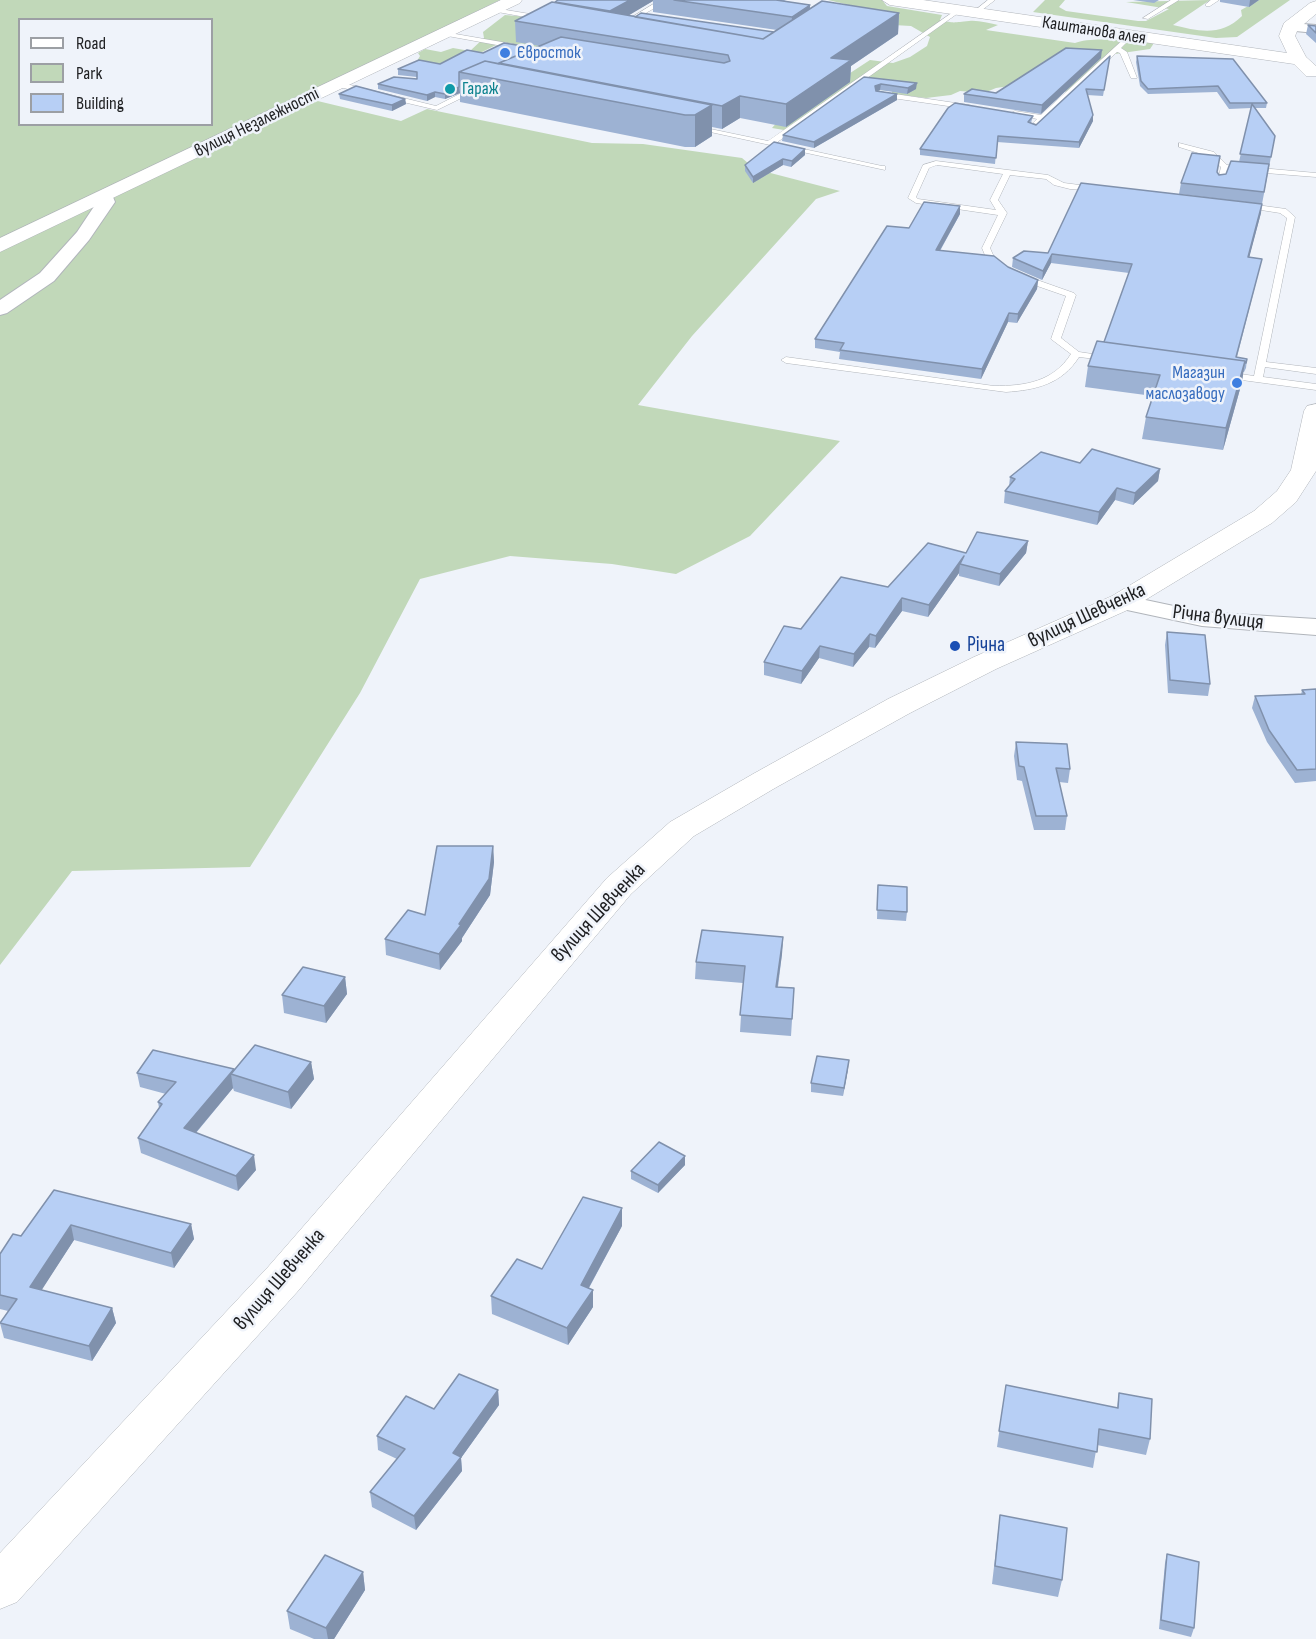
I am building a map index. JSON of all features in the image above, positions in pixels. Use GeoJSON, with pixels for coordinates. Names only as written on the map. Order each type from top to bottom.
{"type":"FeatureCollection","features":[{"type":"Feature","properties":{"kind":"street","name":"вулиця Незалежності"},"geometry":{"type":"LineString","coordinates":[[0,246],[514,0]]}},
{"type":"Feature","properties":{"kind":"street","name":"Каштанова алея"},"geometry":{"type":"LineString","coordinates":[[890,0],[1129,37],[1299,60]]}},
{"type":"Feature","properties":{"kind":"street"},"geometry":{"type":"LineString","coordinates":[[1316,6],[1290,27],[1287,36],[1299,60],[1316,76]]}},
{"type":"Feature","properties":{"kind":"street"},"geometry":{"type":"LineString","coordinates":[[1290,27],[1316,29]]}},
{"type":"Feature","properties":{"kind":"street"},"geometry":{"type":"LineString","coordinates":[[0,309],[47,277],[83,236],[106,202],[105,195]]}},
{"type":"Feature","properties":{"kind":"street","name":"вулиця Шевченка"},"geometry":{"type":"LineString","coordinates":[[0,1587],[283,1279],[619,886],[681,829],[909,702],[985,663],[1122,602],[1176,572],[1263,518],[1287,496],[1304,470],[1316,411]]}},
{"type":"Feature","properties":{"kind":"street","name":"Річна вулиця"},"geometry":{"type":"LineString","coordinates":[[1122,602],[1202,619],[1316,627]]}},
{"type":"Feature","properties":{"kind":"lane"},"geometry":{"type":"LineString","coordinates":[[622,25],[665,0]]}},
{"type":"Feature","properties":{"kind":"lane"},"geometry":{"type":"LineString","coordinates":[[975,13],[992,0]]}},
{"type":"Feature","properties":{"kind":"lane"},"geometry":{"type":"LineString","coordinates":[[1146,18],[1176,0]]}},
{"type":"Feature","properties":{"kind":"lane"},"geometry":{"type":"LineString","coordinates":[[1208,5],[1216,0]]}},
{"type":"Feature","properties":{"kind":"lane"},"geometry":{"type":"LineString","coordinates":[[494,10],[550,19]]}},
{"type":"Feature","properties":{"kind":"lane"},"geometry":{"type":"LineString","coordinates":[[769,144],[958,10]]}},
{"type":"Feature","properties":{"kind":"lane"},"geometry":{"type":"LineString","coordinates":[[641,14],[653,15]]}},
{"type":"Feature","properties":{"kind":"lane"},"geometry":{"type":"LineString","coordinates":[[444,34],[524,48]]}},
{"type":"Feature","properties":{"kind":"lane"},"geometry":{"type":"LineString","coordinates":[[1034,127],[1129,37]]}},
{"type":"Feature","properties":{"kind":"lane"},"geometry":{"type":"LineString","coordinates":[[493,48],[501,44]]}},
{"type":"Feature","properties":{"kind":"lane"},"geometry":{"type":"LineString","coordinates":[[1116,49],[1123,52],[1134,76]]}},
{"type":"Feature","properties":{"kind":"lane"},"geometry":{"type":"LineString","coordinates":[[338,84],[437,108],[482,86]]}},
{"type":"Feature","properties":{"kind":"lane"},"geometry":{"type":"LineString","coordinates":[[364,90],[374,86]]}},
{"type":"Feature","properties":{"kind":"lane"},"geometry":{"type":"LineString","coordinates":[[880,94],[973,107]]}},
{"type":"Feature","properties":{"kind":"lane"},"geometry":{"type":"LineString","coordinates":[[1007,112],[1042,117]]}},
{"type":"Feature","properties":{"kind":"lane"},"geometry":{"type":"LineString","coordinates":[[689,127],[882,168]]}},
{"type":"Feature","properties":{"kind":"lane"},"geometry":{"type":"LineString","coordinates":[[1182,144],[1211,154],[1225,167],[1316,175]]}},
{"type":"Feature","properties":{"kind":"lane"},"geometry":{"type":"LineString","coordinates":[[1003,213],[916,201],[912,198],[926,167],[936,163],[1048,177],[1059,185],[1105,190]]}},
{"type":"Feature","properties":{"kind":"lane"},"geometry":{"type":"LineString","coordinates":[[1220,182],[1225,167]]}},
{"type":"Feature","properties":{"kind":"lane"},"geometry":{"type":"LineString","coordinates":[[1003,213],[994,200],[1008,171]]}},
{"type":"Feature","properties":{"kind":"lane"},"geometry":{"type":"LineString","coordinates":[[1231,204],[1283,211],[1291,217],[1258,379]]}},
{"type":"Feature","properties":{"kind":"lane"},"geometry":{"type":"LineString","coordinates":[[1003,213],[986,248],[990,258],[1012,275],[1071,295],[1056,339],[1076,354],[1121,361]]}},
{"type":"Feature","properties":{"kind":"lane"},"geometry":{"type":"LineString","coordinates":[[786,360],[994,389],[1017,390],[1054,379],[1069,367],[1076,354]]}},
{"type":"Feature","properties":{"kind":"lane"},"geometry":{"type":"LineString","coordinates":[[1261,364],[1316,371]]}},
{"type":"Feature","properties":{"kind":"lane"},"geometry":{"type":"LineString","coordinates":[[1212,373],[1316,387]]}},
{"type":"Feature","properties":{"kind":"green space"},"geometry":{"type":"Polygon","coordinates":[[[0,0],[500,0],[301,97],[401,121],[427,109],[592,143],[643,144],[742,158],[755,169],[840,191],[816,199],[692,336],[638,405],[840,441],[750,536],[676,574],[612,564],[510,556],[420,579],[360,693],[250,867],[72,871],[0,965],[0,0]]]}},
{"type":"Feature","properties":{"kind":"green space"},"geometry":{"type":"Polygon","coordinates":[[[828,0],[882,0],[887,6],[942,15],[940,20],[983,22],[998,25],[986,30],[1075,43],[1102,39],[1154,43],[1150,49],[1115,54],[1068,92],[1017,85],[996,88],[984,93],[960,91],[951,95],[926,98],[892,94],[892,91],[880,90],[796,132],[772,128],[780,119],[870,60],[893,63],[910,57],[927,46],[930,37],[911,26],[824,21],[845,4],[828,0]]]}},
{"type":"Feature","properties":{"kind":"green space"},"geometry":{"type":"Polygon","coordinates":[[[1045,0],[1065,0],[1059,7],[1066,11],[1146,21],[1169,9],[1126,2],[1210,0],[1173,25],[1209,31],[1234,23],[1242,16],[1241,10],[1259,0],[1290,0],[1237,37],[1216,38],[1033,12],[1045,0]]]}},
{"type":"Feature","properties":{"kind":"green space"},"geometry":{"type":"Polygon","coordinates":[[[505,15],[528,17],[547,47],[527,47],[502,42],[478,54],[465,89],[417,61],[420,56],[418,53],[425,49],[441,52],[453,48],[470,51],[484,38],[483,32],[505,15]]]}},
{"type":"Feature","properties":{"kind":"building"},"geometry":{"type":"Polygon","coordinates":[[[558,0],[630,0],[610,11],[555,2],[558,0]]]}},
{"type":"Feature","properties":{"kind":"building"},"geometry":{"type":"Polygon","coordinates":[[[674,0],[776,0],[810,5],[792,17],[674,0]]]}},
{"type":"Feature","properties":{"kind":"building"},"geometry":{"type":"Polygon","coordinates":[[[822,1],[899,13],[831,58],[851,60],[786,104],[740,96],[722,106],[499,63],[561,37],[724,63],[730,61],[728,55],[515,21],[552,2],[763,39],[822,1]]]}},
{"type":"Feature","properties":{"kind":"building"},"geometry":{"type":"Polygon","coordinates":[[[641,13],[774,32],[763,39],[635,17],[641,13]]]}},
{"type":"Feature","properties":{"kind":"building"},"geometry":{"type":"Polygon","coordinates":[[[1308,25],[1316,26],[1316,33],[1308,25]]]}},
{"type":"Feature","properties":{"kind":"building"},"geometry":{"type":"Polygon","coordinates":[[[504,43],[535,48],[499,64],[485,61],[459,72],[459,87],[445,94],[435,92],[427,95],[378,84],[394,77],[417,79],[417,72],[398,69],[419,60],[440,64],[467,50],[483,53],[504,43]]]}},
{"type":"Feature","properties":{"kind":"building"},"geometry":{"type":"Polygon","coordinates":[[[1066,48],[1102,50],[1042,105],[964,94],[972,89],[996,93],[1066,48]]]}},
{"type":"Feature","properties":{"kind":"building"},"geometry":{"type":"Polygon","coordinates":[[[1110,56],[1104,90],[1086,89],[1093,115],[1079,142],[998,136],[996,158],[920,149],[948,108],[955,103],[1033,116],[1028,122],[1036,125],[1110,56]]]}},
{"type":"Feature","properties":{"kind":"building"},"geometry":{"type":"Polygon","coordinates":[[[1137,56],[1233,59],[1267,103],[1230,103],[1218,86],[1148,89],[1141,81],[1137,56]]]}},
{"type":"Feature","properties":{"kind":"building"},"geometry":{"type":"Polygon","coordinates":[[[485,61],[712,105],[695,115],[685,115],[459,72],[485,61]]]}},
{"type":"Feature","properties":{"kind":"building"},"geometry":{"type":"Polygon","coordinates":[[[864,77],[917,83],[908,88],[881,84],[875,86],[876,91],[897,94],[814,142],[783,135],[864,77]]]}},
{"type":"Feature","properties":{"kind":"building"},"geometry":{"type":"Polygon","coordinates":[[[356,86],[405,99],[392,105],[339,94],[356,86]]]}},
{"type":"Feature","properties":{"kind":"building"},"geometry":{"type":"Polygon","coordinates":[[[1252,104],[1275,136],[1271,157],[1240,154],[1252,104]]]}},
{"type":"Feature","properties":{"kind":"building"},"geometry":{"type":"Polygon","coordinates":[[[774,142],[805,149],[792,161],[783,159],[753,177],[745,165],[774,142]]]}},
{"type":"Feature","properties":{"kind":"building"},"geometry":{"type":"Polygon","coordinates":[[[1192,153],[1220,156],[1217,172],[1219,175],[1226,174],[1231,161],[1269,164],[1264,192],[1181,183],[1192,153]]]}},
{"type":"Feature","properties":{"kind":"building"},"geometry":{"type":"Polygon","coordinates":[[[1081,183],[1262,204],[1248,257],[1262,259],[1236,357],[1247,359],[1246,363],[1245,361],[1104,342],[1132,264],[1052,254],[1043,271],[1013,258],[1024,251],[1048,253],[1081,183]]]}},
{"type":"Feature","properties":{"kind":"building"},"geometry":{"type":"Polygon","coordinates":[[[924,202],[960,206],[936,250],[994,256],[1008,267],[1038,280],[1018,314],[1009,313],[982,369],[840,350],[844,343],[815,339],[887,226],[909,228],[924,202]]]}},
{"type":"Feature","properties":{"kind":"building"},"geometry":{"type":"Polygon","coordinates":[[[1097,341],[1245,361],[1226,428],[1146,417],[1160,375],[1088,366],[1097,341]]]}},
{"type":"Feature","properties":{"kind":"building"},"geometry":{"type":"Polygon","coordinates":[[[1092,449],[1160,469],[1135,493],[1117,488],[1099,512],[1005,491],[1015,479],[1010,477],[1041,452],[1080,463],[1092,449]]]}},
{"type":"Feature","properties":{"kind":"building"},"geometry":{"type":"Polygon","coordinates":[[[977,532],[1028,541],[1000,574],[960,564],[964,556],[929,605],[902,598],[876,636],[870,634],[854,654],[820,646],[802,671],[764,662],[784,626],[801,629],[841,577],[888,587],[928,543],[966,553],[977,532]]]}},
{"type":"Feature","properties":{"kind":"building"},"geometry":{"type":"Polygon","coordinates":[[[1167,632],[1205,635],[1210,684],[1170,680],[1167,632]]]}},
{"type":"Feature","properties":{"kind":"building"},"geometry":{"type":"Polygon","coordinates":[[[1316,689],[1316,769],[1297,770],[1269,730],[1255,696],[1305,694],[1302,690],[1316,689]]]}},
{"type":"Feature","properties":{"kind":"building"},"geometry":{"type":"Polygon","coordinates":[[[1016,742],[1067,744],[1070,769],[1056,768],[1067,816],[1036,816],[1024,767],[1019,766],[1016,742]]]}},
{"type":"Feature","properties":{"kind":"building"},"geometry":{"type":"Polygon","coordinates":[[[437,846],[493,846],[489,879],[459,924],[461,925],[439,954],[385,939],[408,910],[425,915],[437,846]]]}},
{"type":"Feature","properties":{"kind":"building"},"geometry":{"type":"Polygon","coordinates":[[[878,885],[907,887],[907,912],[877,910],[878,885]]]}},
{"type":"Feature","properties":{"kind":"building"},"geometry":{"type":"Polygon","coordinates":[[[702,930],[783,937],[776,987],[794,988],[792,1019],[740,1015],[745,966],[696,962],[702,930]]]}},
{"type":"Feature","properties":{"kind":"building"},"geometry":{"type":"Polygon","coordinates":[[[303,967],[345,977],[324,1006],[282,995],[303,967]]]}},
{"type":"Feature","properties":{"kind":"building"},"geometry":{"type":"Polygon","coordinates":[[[255,1045],[311,1062],[288,1092],[231,1074],[255,1045]]]}},
{"type":"Feature","properties":{"kind":"building"},"geometry":{"type":"Polygon","coordinates":[[[153,1050],[234,1069],[184,1128],[254,1155],[236,1176],[138,1138],[162,1104],[158,1102],[176,1082],[137,1073],[153,1050]]]}},
{"type":"Feature","properties":{"kind":"building"},"geometry":{"type":"Polygon","coordinates":[[[817,1056],[849,1060],[844,1088],[811,1083],[817,1056]]]}},
{"type":"Feature","properties":{"kind":"building"},"geometry":{"type":"Polygon","coordinates":[[[659,1142],[685,1156],[658,1185],[631,1171],[659,1142]]]}},
{"type":"Feature","properties":{"kind":"building"},"geometry":{"type":"Polygon","coordinates":[[[54,1190],[191,1224],[171,1253],[71,1225],[30,1287],[112,1308],[89,1346],[0,1323],[17,1299],[0,1295],[0,1254],[13,1234],[21,1236],[54,1190]]]}},
{"type":"Feature","properties":{"kind":"building"},"geometry":{"type":"Polygon","coordinates":[[[583,1197],[622,1208],[581,1285],[593,1290],[567,1328],[491,1296],[517,1259],[542,1269],[583,1197]]]}},
{"type":"Feature","properties":{"kind":"building"},"geometry":{"type":"Polygon","coordinates":[[[459,1374],[498,1390],[453,1453],[461,1457],[414,1516],[370,1492],[405,1449],[377,1436],[406,1396],[434,1409],[459,1374]]]}},
{"type":"Feature","properties":{"kind":"building"},"geometry":{"type":"Polygon","coordinates":[[[1006,1385],[1118,1408],[1119,1393],[1152,1399],[1150,1439],[1099,1429],[1097,1452],[999,1431],[1006,1385]]]}},
{"type":"Feature","properties":{"kind":"building"},"geometry":{"type":"Polygon","coordinates":[[[1000,1515],[1067,1528],[1062,1580],[995,1566],[1000,1515]]]}},
{"type":"Feature","properties":{"kind":"building"},"geometry":{"type":"Polygon","coordinates":[[[1167,1554],[1199,1562],[1194,1628],[1161,1620],[1167,1554]]]}},
{"type":"Feature","properties":{"kind":"building"},"geometry":{"type":"Polygon","coordinates":[[[325,1555],[363,1572],[326,1628],[287,1611],[325,1555]]]}},
{"type":"Feature","properties":{"kind":"place","name":"Євросток"},"geometry":{"type":"Point","coordinates":[505,53]}},
{"type":"Feature","properties":{"kind":"place","name":"Гараж"},"geometry":{"type":"Point","coordinates":[450,89]}},
{"type":"Feature","properties":{"kind":"place","name":"Магазин маслозаводу"},"geometry":{"type":"Point","coordinates":[1237,383]}},
{"type":"Feature","properties":{"kind":"place","name":"Річна"},"geometry":{"type":"Point","coordinates":[955,646]}}]}
